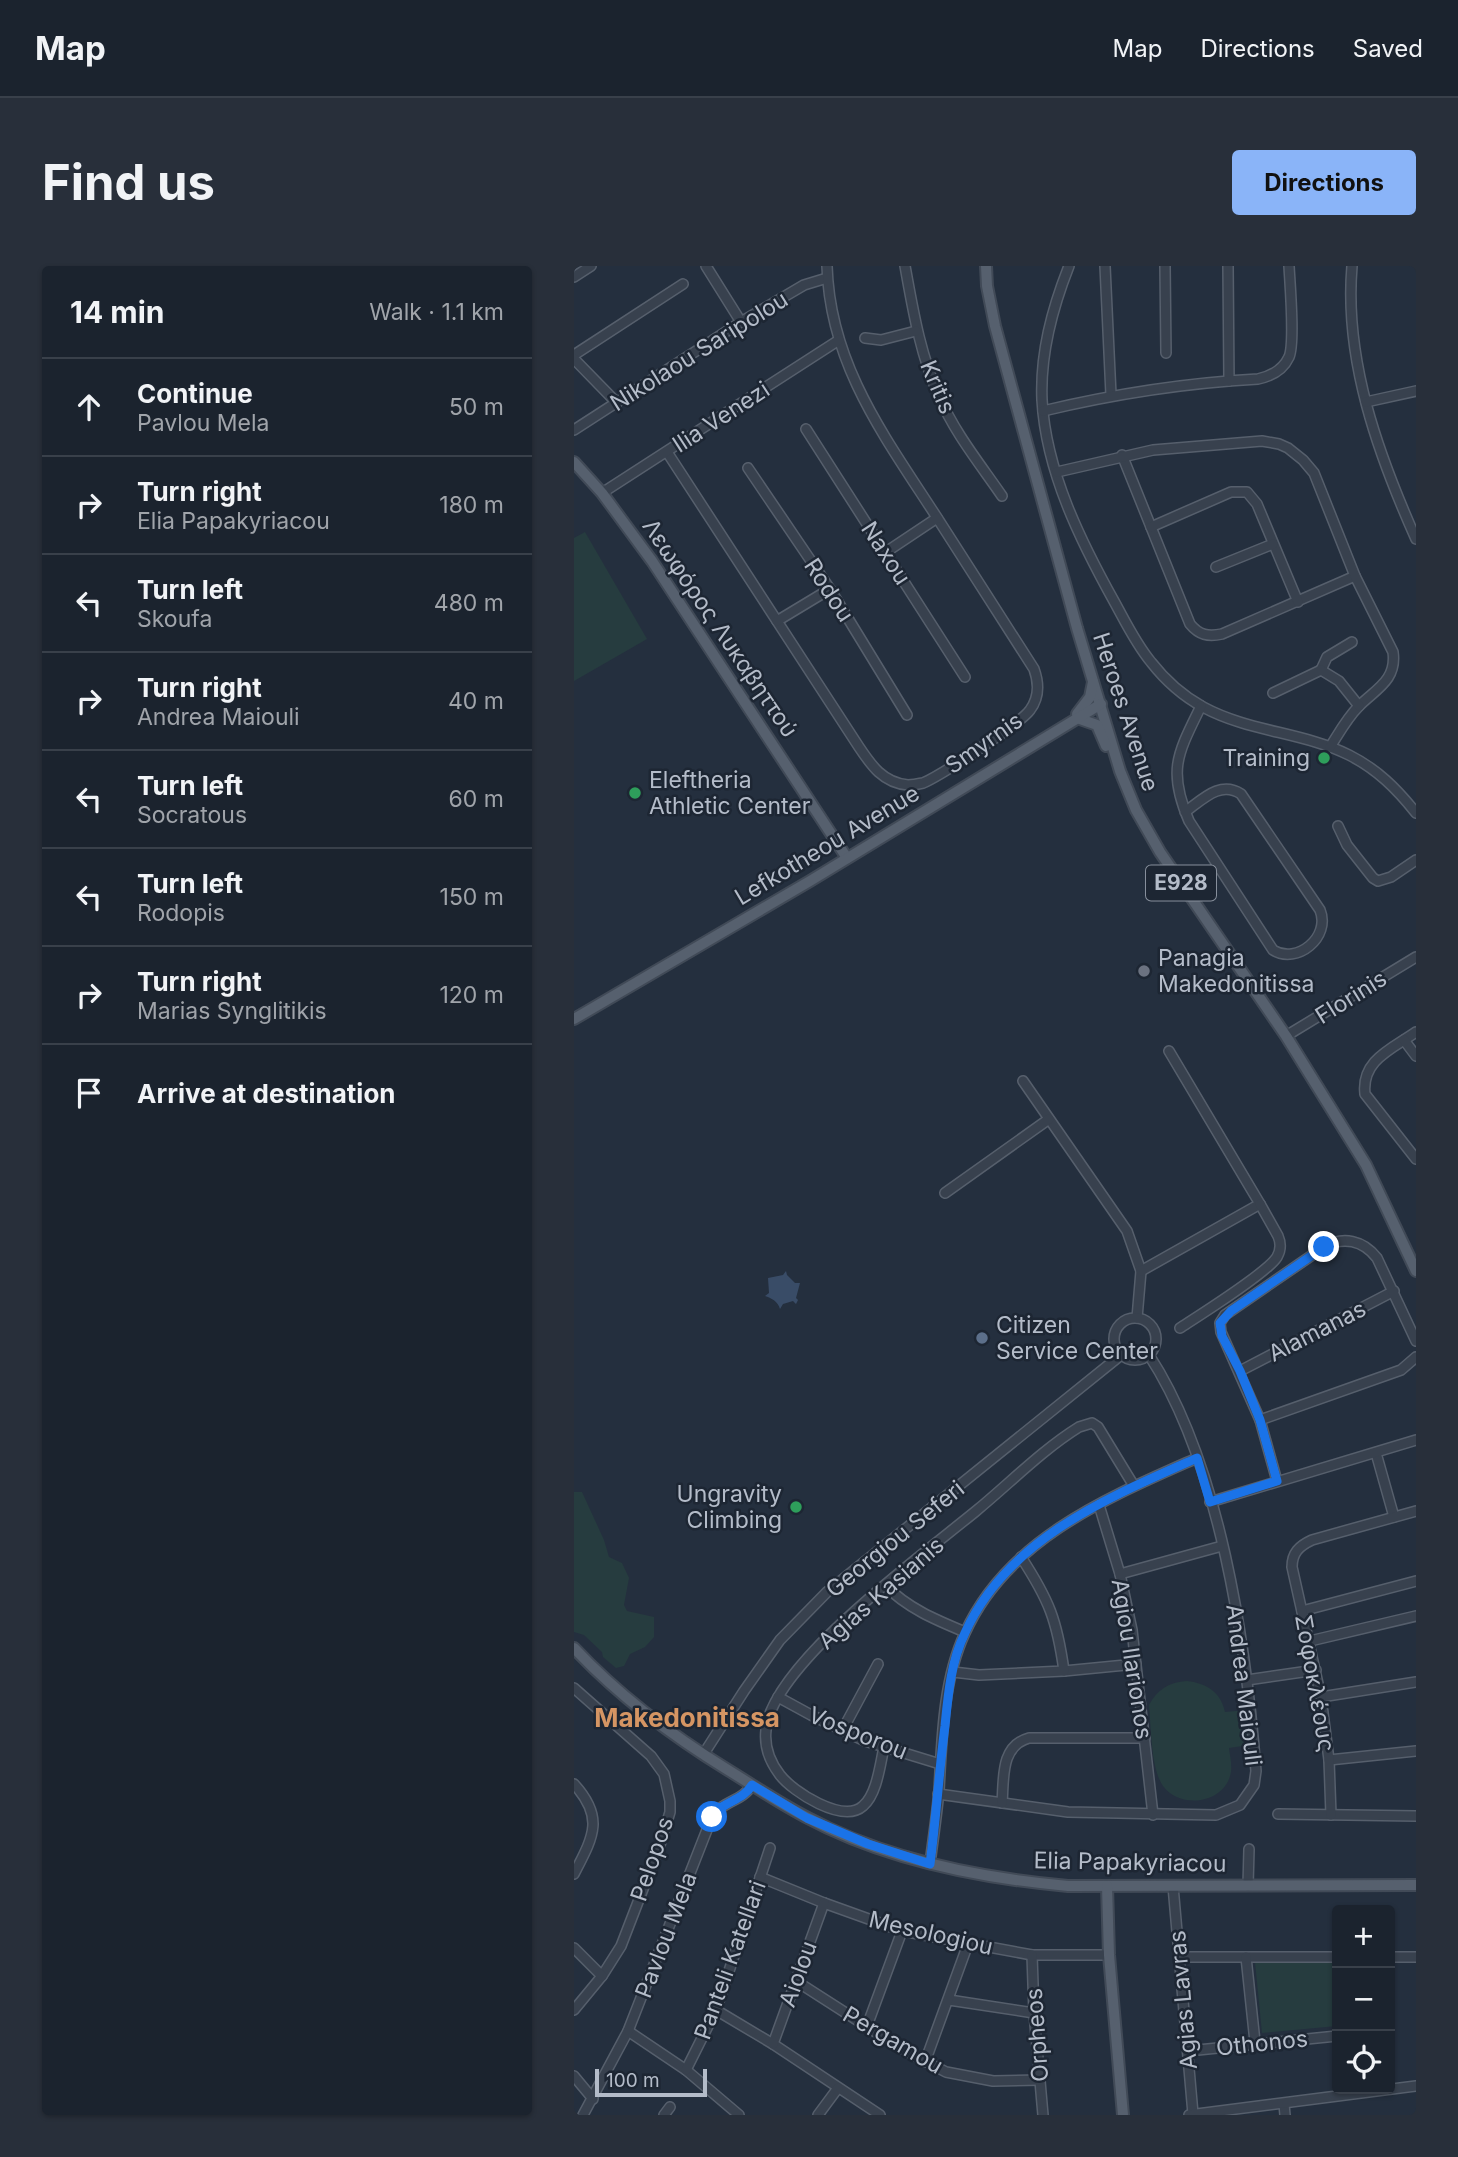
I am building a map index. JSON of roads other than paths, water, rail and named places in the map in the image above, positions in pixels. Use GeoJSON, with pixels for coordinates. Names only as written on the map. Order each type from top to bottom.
{"type":"FeatureCollection","features":[{"type":"Feature","properties":{"kind":"main road","name":"Heroes Avenue"},"geometry":{"type":"LineString","coordinates":[[986,266],[995,326],[1093,679],[1123,778],[1136,810],[1160,852],[1286,1037],[1366,1165],[1416,1271]]}},
{"type":"Feature","properties":{"kind":"main road","name":"Λεωφόρος Λυκαβηττού"},"geometry":{"type":"LineString","coordinates":[[574,461],[603,493],[652,561],[847,858]]}},
{"type":"Feature","properties":{"kind":"main road"},"geometry":{"type":"LineString","coordinates":[[1062,728],[1085,706],[1090,697],[1093,679]]}},
{"type":"Feature","properties":{"kind":"main road","name":"Lefkotheou Avenue"},"geometry":{"type":"LineString","coordinates":[[574,1019],[1101,704]]}},
{"type":"Feature","properties":{"kind":"main road"},"geometry":{"type":"LineString","coordinates":[[1077,718],[1097,725],[1114,770],[1123,778]]}},
{"type":"Feature","properties":{"kind":"main road","name":"Elia Papakyriacou"},"geometry":{"type":"LineString","coordinates":[[574,1648],[622,1696],[703,1755],[752,1785],[807,1818],[868,1844],[930,1864],[1036,1883],[1107,1886],[1416,1885]]}},
{"type":"Feature","properties":{"kind":"main road"},"geometry":{"type":"LineString","coordinates":[[1107,1886],[1109,1955],[1123,2115]]}},
{"type":"Feature","properties":{"kind":"street"},"geometry":{"type":"LineString","coordinates":[[574,276],[591,266]]}},
{"type":"Feature","properties":{"kind":"street","name":"Smyrnis"},"geometry":{"type":"LineString","coordinates":[[667,452],[873,767],[887,779],[905,785],[931,779],[1030,712],[1037,692],[1034,669],[864,402],[839,340],[827,266]]}},
{"type":"Feature","properties":{"kind":"street","name":"Kritis"},"geometry":{"type":"LineString","coordinates":[[905,266],[916,331],[939,397],[1002,496]]}},
{"type":"Feature","properties":{"kind":"street"},"geometry":{"type":"LineString","coordinates":[[1069,266],[1047,337],[1043,362],[1043,411],[1057,472],[1084,544],[1140,648],[1170,683],[1202,706],[1241,724],[1330,747],[1347,754],[1393,785],[1416,813]]}},
{"type":"Feature","properties":{"kind":"street"},"geometry":{"type":"LineString","coordinates":[[1105,266],[1111,395]]}},
{"type":"Feature","properties":{"kind":"street"},"geometry":{"type":"LineString","coordinates":[[1165,266],[1166,353]]}},
{"type":"Feature","properties":{"kind":"street"},"geometry":{"type":"LineString","coordinates":[[1228,266],[1229,381]]}},
{"type":"Feature","properties":{"kind":"street"},"geometry":{"type":"LineString","coordinates":[[1043,411],[1111,395],[1258,379],[1273,375],[1288,359],[1291,350],[1289,266]]}},
{"type":"Feature","properties":{"kind":"street"},"geometry":{"type":"LineString","coordinates":[[1352,266],[1350,290],[1358,371],[1401,505],[1416,539]]}},
{"type":"Feature","properties":{"kind":"street"},"geometry":{"type":"LineString","coordinates":[[710,267],[741,322]]}},
{"type":"Feature","properties":{"kind":"street","name":"Nikolaou Saripolou"},"geometry":{"type":"LineString","coordinates":[[574,430],[741,322],[792,292],[827,278]]}},
{"type":"Feature","properties":{"kind":"street"},"geometry":{"type":"LineString","coordinates":[[617,403],[574,357],[684,284]]}},
{"type":"Feature","properties":{"kind":"street"},"geometry":{"type":"LineString","coordinates":[[865,338],[881,340],[916,331]]}},
{"type":"Feature","properties":{"kind":"street","name":"Ilia Venezi"},"geometry":{"type":"LineString","coordinates":[[603,493],[839,340]]}},
{"type":"Feature","properties":{"kind":"street"},"geometry":{"type":"LineString","coordinates":[[1366,402],[1416,390]]}},
{"type":"Feature","properties":{"kind":"street","name":"Naxou"},"geometry":{"type":"LineString","coordinates":[[806,429],[964,677]]}},
{"type":"Feature","properties":{"kind":"street"},"geometry":{"type":"LineString","coordinates":[[1057,472],[1122,455],[1262,441],[1288,448],[1303,460],[1314,473],[1355,576],[1394,660],[1389,679],[1359,706],[1330,747]]}},
{"type":"Feature","properties":{"kind":"street"},"geometry":{"type":"LineString","coordinates":[[1122,455],[1190,624],[1198,632],[1210,636],[1222,634],[1355,576]]}},
{"type":"Feature","properties":{"kind":"street","name":"Rodou"},"geometry":{"type":"LineString","coordinates":[[748,468],[830,589],[907,715]]}},
{"type":"Feature","properties":{"kind":"street"},"geometry":{"type":"LineString","coordinates":[[1151,527],[1231,492],[1247,492],[1254,499],[1297,602]]}},
{"type":"Feature","properties":{"kind":"street"},"geometry":{"type":"LineString","coordinates":[[886,552],[937,518]]}},
{"type":"Feature","properties":{"kind":"street"},"geometry":{"type":"LineString","coordinates":[[1216,567],[1273,544]]}},
{"type":"Feature","properties":{"kind":"street"},"geometry":{"type":"LineString","coordinates":[[777,621],[830,589]]}},
{"type":"Feature","properties":{"kind":"street"},"geometry":{"type":"LineString","coordinates":[[1273,693],[1321,670],[1327,657],[1352,642]]}},
{"type":"Feature","properties":{"kind":"street"},"geometry":{"type":"LineString","coordinates":[[1321,670],[1339,681],[1359,706]]}},
{"type":"Feature","properties":{"kind":"street"},"geometry":{"type":"LineString","coordinates":[[1185,812],[1216,790],[1232,789],[1241,794],[1320,909],[1323,924],[1318,937],[1297,953],[1284,955],[1273,950],[1197,835],[1185,812],[1177,787],[1176,769],[1186,736],[1202,706]]}},
{"type":"Feature","properties":{"kind":"street"},"geometry":{"type":"LineString","coordinates":[[1338,826],[1347,845],[1378,881],[1391,877],[1416,860]]}},
{"type":"Feature","properties":{"kind":"street","name":"Florinis"},"geometry":{"type":"LineString","coordinates":[[1286,1037],[1416,957]]}},
{"type":"Feature","properties":{"kind":"street"},"geometry":{"type":"LineString","coordinates":[[1416,1032],[1376,1060],[1367,1071],[1364,1081],[1365,1094],[1416,1159]]}},
{"type":"Feature","properties":{"kind":"street"},"geometry":{"type":"LineString","coordinates":[[1404,1040],[1416,1056]]}},
{"type":"Feature","properties":{"kind":"street"},"geometry":{"type":"LineString","coordinates":[[1169,1051],[1280,1241],[1278,1255],[1264,1269],[1180,1328]]}},
{"type":"Feature","properties":{"kind":"street"},"geometry":{"type":"LineString","coordinates":[[1023,1081],[1127,1231],[1141,1272],[1137,1318]]}},
{"type":"Feature","properties":{"kind":"street"},"geometry":{"type":"LineString","coordinates":[[946,1193],[1049,1119]]}},
{"type":"Feature","properties":{"kind":"street"},"geometry":{"type":"LineString","coordinates":[[1141,1272],[1260,1204]]}},
{"type":"Feature","properties":{"kind":"street"},"geometry":{"type":"LineString","coordinates":[[1277,1481],[1260,1420],[1222,1336],[1220,1323],[1231,1311],[1324,1247],[1347,1240],[1368,1248],[1377,1258],[1416,1342]]}},
{"type":"Feature","properties":{"kind":"street","name":"Alamanas"},"geometry":{"type":"LineString","coordinates":[[1240,1371],[1394,1291]]}},
{"type":"Feature","properties":{"kind":"street"},"geometry":{"type":"LineString","coordinates":[[1137,1318],[1149,1323],[1156,1334],[1155,1346],[1149,1355],[1138,1360],[1121,1355],[1115,1344],[1116,1331],[1124,1321],[1137,1318]]}},
{"type":"Feature","properties":{"kind":"street","name":"Georgiou Seferi"},"geometry":{"type":"LineString","coordinates":[[703,1755],[780,1640],[827,1592],[1121,1355]]}},
{"type":"Feature","properties":{"kind":"street","name":"Andrea Maiouli"},"geometry":{"type":"LineString","coordinates":[[938,1794],[1068,1812],[1216,1815],[1240,1805],[1250,1792],[1256,1771],[1247,1680],[1222,1546],[1197,1458],[1173,1397],[1149,1355]]}},
{"type":"Feature","properties":{"kind":"street"},"geometry":{"type":"LineString","coordinates":[[1260,1420],[1401,1370],[1416,1357]]}},
{"type":"Feature","properties":{"kind":"street","name":"Agias Kasianis"},"geometry":{"type":"LineString","coordinates":[[884,1747],[871,1795],[860,1809],[847,1813],[814,1801],[785,1780],[768,1755],[765,1737],[767,1721],[778,1697],[823,1642],[885,1585],[1072,1431],[1092,1423],[1102,1431],[1134,1486]]}},
{"type":"Feature","properties":{"kind":"street"},"geometry":{"type":"LineString","coordinates":[[1210,1502],[1416,1440]]}},
{"type":"Feature","properties":{"kind":"street"},"geometry":{"type":"LineString","coordinates":[[1376,1453],[1394,1517],[1416,1511]]}},
{"type":"Feature","properties":{"kind":"street"},"geometry":{"type":"LineString","coordinates":[[930,1864],[948,1691],[965,1632],[991,1590],[1021,1557],[1059,1528],[1134,1486],[1197,1458]]}},
{"type":"Feature","properties":{"kind":"street","name":"Agiou Ilarionos"},"geometry":{"type":"LineString","coordinates":[[1099,1505],[1120,1574],[1136,1664],[1153,1815]]}},
{"type":"Feature","properties":{"kind":"street","name":"Σοφοκλέους"},"geometry":{"type":"LineString","coordinates":[[1331,1815],[1329,1760],[1321,1698],[1292,1567],[1295,1552],[1311,1540],[1394,1517]]}},
{"type":"Feature","properties":{"kind":"street"},"geometry":{"type":"LineString","coordinates":[[1120,1574],[1222,1546]]}},
{"type":"Feature","properties":{"kind":"street"},"geometry":{"type":"LineString","coordinates":[[1021,1557],[1054,1615],[1064,1671]]}},
{"type":"Feature","properties":{"kind":"street"},"geometry":{"type":"LineString","coordinates":[[1302,1611],[1416,1581]]}},
{"type":"Feature","properties":{"kind":"street"},"geometry":{"type":"LineString","coordinates":[[885,1585],[904,1602],[965,1632]]}},
{"type":"Feature","properties":{"kind":"street"},"geometry":{"type":"LineString","coordinates":[[1310,1641],[1416,1616]]}},
{"type":"Feature","properties":{"kind":"street"},"geometry":{"type":"LineString","coordinates":[[842,1731],[878,1664]]}},
{"type":"Feature","properties":{"kind":"street"},"geometry":{"type":"LineString","coordinates":[[953,1672],[979,1675],[1136,1664]]}},
{"type":"Feature","properties":{"kind":"street"},"geometry":{"type":"LineString","coordinates":[[1247,1680],[1316,1670]]}},
{"type":"Feature","properties":{"kind":"street"},"geometry":{"type":"LineString","coordinates":[[1321,1698],[1416,1682]]}},
{"type":"Feature","properties":{"kind":"street","name":"Pelopos"},"geometry":{"type":"LineString","coordinates":[[574,1688],[651,1756],[664,1774],[670,1801],[670,1812],[660,1845],[621,1946],[602,1976],[574,2010]]}},
{"type":"Feature","properties":{"kind":"street","name":"Vosporou"},"geometry":{"type":"LineString","coordinates":[[778,1697],[842,1731],[940,1764]]}},
{"type":"Feature","properties":{"kind":"street"},"geometry":{"type":"LineString","coordinates":[[1002,1803],[1006,1759],[1013,1746],[1020,1741],[1029,1738],[1145,1738]]}},
{"type":"Feature","properties":{"kind":"street"},"geometry":{"type":"LineString","coordinates":[[1329,1760],[1416,1751]]}},
{"type":"Feature","properties":{"kind":"street"},"geometry":{"type":"LineString","coordinates":[[574,1784],[591,1807],[594,1823],[590,1843],[574,1874]]}},
{"type":"Feature","properties":{"kind":"street","name":"Pavlou Mela"},"geometry":{"type":"LineString","coordinates":[[583,2115],[628,2032],[708,1824],[718,1809],[744,1795],[752,1785]]}},
{"type":"Feature","properties":{"kind":"street"},"geometry":{"type":"LineString","coordinates":[[1278,1814],[1416,1815]]}},
{"type":"Feature","properties":{"kind":"street","name":"Panteli Katellari"},"geometry":{"type":"LineString","coordinates":[[686,2070],[716,2010],[770,1848]]}},
{"type":"Feature","properties":{"kind":"street"},"geometry":{"type":"LineString","coordinates":[[1248,1886],[1249,1849]]}},
{"type":"Feature","properties":{"kind":"street","name":"Mesologiou"},"geometry":{"type":"LineString","coordinates":[[760,1877],[902,1931],[1032,1955],[1109,1955]]}},
{"type":"Feature","properties":{"kind":"street","name":"Agias Lavras"},"geometry":{"type":"LineString","coordinates":[[1173,1886],[1191,2115]]}},
{"type":"Feature","properties":{"kind":"street","name":"Aiolou"},"geometry":{"type":"LineString","coordinates":[[773,2044],[824,1903]]}},
{"type":"Feature","properties":{"kind":"street"},"geometry":{"type":"LineString","coordinates":[[867,2026],[902,1931]]}},
{"type":"Feature","properties":{"kind":"street"},"geometry":{"type":"LineString","coordinates":[[925,2062],[968,1944]]}},
{"type":"Feature","properties":{"kind":"street"},"geometry":{"type":"LineString","coordinates":[[574,1948],[602,1976]]}},
{"type":"Feature","properties":{"kind":"street","name":"Orpheos"},"geometry":{"type":"LineString","coordinates":[[1032,1955],[1043,2115]]}},
{"type":"Feature","properties":{"kind":"street"},"geometry":{"type":"LineString","coordinates":[[1179,1957],[1332,1958]]}},
{"type":"Feature","properties":{"kind":"street"},"geometry":{"type":"LineString","coordinates":[[1247,1957],[1255,2042]]}},
{"type":"Feature","properties":{"kind":"street"},"geometry":{"type":"LineString","coordinates":[[1395,1957],[1416,1957]]}},
{"type":"Feature","properties":{"kind":"street","name":"Pergamou"},"geometry":{"type":"LineString","coordinates":[[796,1981],[925,2062],[946,2072],[973,2078],[1040,2080]]}},
{"type":"Feature","properties":{"kind":"street"},"geometry":{"type":"LineString","coordinates":[[948,2000],[1034,2013]]}},
{"type":"Feature","properties":{"kind":"street"},"geometry":{"type":"LineString","coordinates":[[716,2010],[773,2044],[880,2115]]}},
{"type":"Feature","properties":{"kind":"street"},"geometry":{"type":"LineString","coordinates":[[628,2032],[686,2070],[739,2115]]}},
{"type":"Feature","properties":{"kind":"street","name":"Othonos"},"geometry":{"type":"LineString","coordinates":[[1188,2051],[1332,2035]]}},
{"type":"Feature","properties":{"kind":"street"},"geometry":{"type":"LineString","coordinates":[[574,2076],[593,2099]]}},
{"type":"Feature","properties":{"kind":"street"},"geometry":{"type":"LineString","coordinates":[[1395,2088],[1416,2086]]}},
{"type":"Feature","properties":{"kind":"street"},"geometry":{"type":"LineString","coordinates":[[818,2115],[838,2088]]}},
{"type":"Feature","properties":{"kind":"street"},"geometry":{"type":"LineString","coordinates":[[1191,2115],[1343,2094]]}},
{"type":"Feature","properties":{"kind":"street"},"geometry":{"type":"LineString","coordinates":[[1284,2104],[1285,2115]]}},
{"type":"Feature","properties":{"kind":"water"},"geometry":{"type":"Polygon","coordinates":[[[786,1271],[795,1283],[800,1283],[796,1298],[798,1300],[796,1304],[793,1301],[783,1304],[780,1309],[776,1302],[765,1296],[769,1293],[768,1278],[783,1275],[786,1271]]]}},
{"type":"Feature","properties":{"kind":"place","name":"Training"},"geometry":{"type":"Point","coordinates":[1324,758]}},
{"type":"Feature","properties":{"kind":"place","name":"Eleftheria Athletic Center"},"geometry":{"type":"Point","coordinates":[635,793]}},
{"type":"Feature","properties":{"kind":"place","name":"Panagia Makedonitissa"},"geometry":{"type":"Point","coordinates":[1144,971]}},
{"type":"Feature","properties":{"kind":"place","name":"Citizen Service Center"},"geometry":{"type":"Point","coordinates":[982,1338]}},
{"type":"Feature","properties":{"kind":"place","name":"Ungravity Climbing"},"geometry":{"type":"Point","coordinates":[796,1507]}},
{"type":"Feature","properties":{"kind":"district","name":"Makedonitissa"},"geometry":{"type":"Point","coordinates":[687,1718]}}]}
